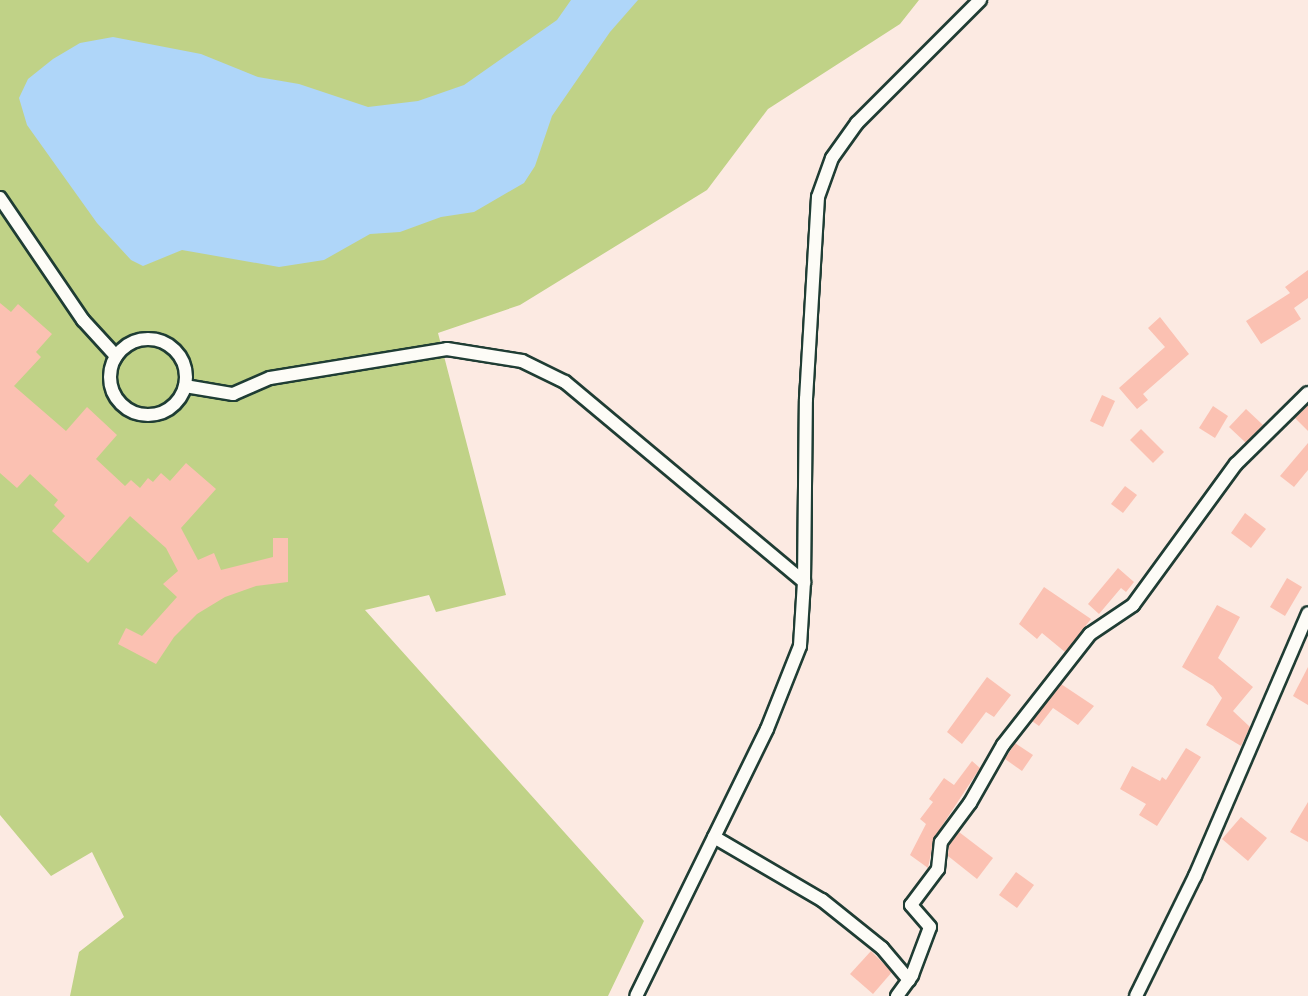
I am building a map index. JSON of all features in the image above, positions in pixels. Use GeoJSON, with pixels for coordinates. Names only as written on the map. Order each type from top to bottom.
{"type":"FeatureCollection","features":[{"type":"Feature","properties":{"kind":"street"},"geometry":{"type":"LineString","coordinates":[[636,996],[767,729],[800,646],[804,582],[806,399],[818,196],[832,158],[857,123],[931,45],[980,0]]}},
{"type":"Feature","properties":{"kind":"street"},"geometry":{"type":"LineString","coordinates":[[0,198],[83,320],[116,356]]}},
{"type":"Feature","properties":{"kind":"street"},"geometry":{"type":"LineString","coordinates":[[140,340],[160,340],[182,359],[185,386],[176,402],[161,413],[130,411],[115,397],[111,387],[116,356],[140,340]]}},
{"type":"Feature","properties":{"kind":"street"},"geometry":{"type":"LineString","coordinates":[[185,386],[233,394],[270,378],[447,349],[522,361],[565,382],[804,582]]}},
{"type":"Feature","properties":{"kind":"street"},"geometry":{"type":"LineString","coordinates":[[897,996],[909,980],[930,927],[911,905],[938,869],[941,842],[970,804],[1003,745],[1090,634],[1133,605],[1236,464],[1308,393]]}},
{"type":"Feature","properties":{"kind":"street"},"geometry":{"type":"LineString","coordinates":[[1136,996],[1195,876],[1308,613]]}},
{"type":"Feature","properties":{"kind":"street"},"geometry":{"type":"LineString","coordinates":[[714,837],[822,900],[882,948],[909,980]]}},
{"type":"Feature","properties":{"kind":"green space"},"geometry":{"type":"Polygon","coordinates":[[[0,0],[919,0],[900,24],[768,109],[707,190],[520,305],[438,333],[506,595],[436,612],[429,595],[365,610],[644,921],[608,996],[70,996],[79,952],[124,917],[92,852],[51,876],[0,815],[0,0]]]}},
{"type":"Feature","properties":{"kind":"water"},"geometry":{"type":"Polygon","coordinates":[[[571,0],[638,0],[610,32],[552,116],[535,166],[524,183],[474,212],[441,217],[400,232],[370,234],[324,260],[279,267],[182,250],[143,266],[131,260],[97,223],[27,125],[19,98],[28,79],[53,59],[80,43],[113,37],[201,54],[258,77],[299,84],[368,107],[418,101],[464,85],[557,20],[571,0]]]}},
{"type":"Feature","properties":{"kind":"building"},"geometry":{"type":"Polygon","coordinates":[[[1308,270],[1308,298],[1294,308],[1301,319],[1261,344],[1246,321],[1290,293],[1285,287],[1308,270]]]}},
{"type":"Feature","properties":{"kind":"building"},"geometry":{"type":"Polygon","coordinates":[[[0,303],[11,312],[18,304],[52,334],[36,352],[41,357],[14,386],[66,431],[87,407],[117,435],[96,459],[125,486],[131,480],[140,488],[148,478],[153,482],[161,473],[170,481],[186,463],[216,489],[181,528],[198,560],[214,553],[221,570],[273,557],[273,538],[288,538],[288,582],[256,586],[225,597],[197,614],[174,637],[156,664],[118,644],[126,628],[142,636],[177,597],[163,584],[178,571],[166,548],[130,516],[88,563],[52,531],[65,516],[54,505],[58,500],[30,474],[17,488],[0,473],[0,303]]]}},
{"type":"Feature","properties":{"kind":"building"},"geometry":{"type":"Polygon","coordinates":[[[1160,317],[1189,354],[1143,394],[1148,400],[1137,409],[1119,388],[1165,347],[1148,328],[1160,317]]]}},
{"type":"Feature","properties":{"kind":"building"},"geometry":{"type":"Polygon","coordinates":[[[1102,395],[1115,401],[1103,427],[1090,421],[1102,395]]]}},
{"type":"Feature","properties":{"kind":"building"},"geometry":{"type":"Polygon","coordinates":[[[1308,405],[1308,431],[1295,418],[1308,405]]]}},
{"type":"Feature","properties":{"kind":"building"},"geometry":{"type":"Polygon","coordinates":[[[1213,406],[1228,416],[1215,438],[1199,428],[1213,406]]]}},
{"type":"Feature","properties":{"kind":"building"},"geometry":{"type":"Polygon","coordinates":[[[1246,409],[1263,425],[1246,443],[1229,427],[1246,409]]]}},
{"type":"Feature","properties":{"kind":"building"},"geometry":{"type":"Polygon","coordinates":[[[1141,429],[1164,452],[1153,463],[1130,440],[1141,429]]]}},
{"type":"Feature","properties":{"kind":"building"},"geometry":{"type":"Polygon","coordinates":[[[1308,443],[1308,470],[1294,487],[1280,476],[1308,443]]]}},
{"type":"Feature","properties":{"kind":"building"},"geometry":{"type":"Polygon","coordinates":[[[1125,486],[1137,495],[1123,513],[1111,504],[1125,486]]]}},
{"type":"Feature","properties":{"kind":"building"},"geometry":{"type":"Polygon","coordinates":[[[1245,513],[1266,529],[1251,548],[1231,533],[1245,513]]]}},
{"type":"Feature","properties":{"kind":"building"},"geometry":{"type":"Polygon","coordinates":[[[1118,568],[1134,582],[1126,592],[1121,588],[1099,614],[1088,604],[1118,568]]]}},
{"type":"Feature","properties":{"kind":"building"},"geometry":{"type":"Polygon","coordinates":[[[1287,578],[1302,587],[1285,616],[1270,607],[1287,578]]]}},
{"type":"Feature","properties":{"kind":"building"},"geometry":{"type":"Polygon","coordinates":[[[1044,587],[1091,619],[1065,652],[1042,633],[1037,639],[1019,624],[1044,587]]]}},
{"type":"Feature","properties":{"kind":"building"},"geometry":{"type":"Polygon","coordinates":[[[1217,605],[1240,617],[1218,658],[1253,687],[1233,711],[1250,727],[1241,746],[1206,725],[1222,698],[1213,686],[1182,667],[1217,605]]]}},
{"type":"Feature","properties":{"kind":"building"},"geometry":{"type":"Polygon","coordinates":[[[1308,667],[1308,705],[1293,696],[1308,667]]]}},
{"type":"Feature","properties":{"kind":"building"},"geometry":{"type":"Polygon","coordinates":[[[987,677],[1011,695],[994,717],[986,712],[962,744],[947,732],[987,677]]]}},
{"type":"Feature","properties":{"kind":"building"},"geometry":{"type":"Polygon","coordinates":[[[1061,684],[1094,706],[1078,725],[1053,708],[1039,726],[1032,721],[1061,684]]]}},
{"type":"Feature","properties":{"kind":"building"},"geometry":{"type":"Polygon","coordinates":[[[1015,743],[1033,755],[1022,771],[1005,759],[1015,743]]]}},
{"type":"Feature","properties":{"kind":"building"},"geometry":{"type":"Polygon","coordinates":[[[1186,748],[1201,757],[1157,826],[1139,815],[1146,804],[1120,789],[1132,766],[1160,781],[1162,777],[1166,780],[1186,748]]]}},
{"type":"Feature","properties":{"kind":"building"},"geometry":{"type":"Polygon","coordinates":[[[972,761],[980,768],[934,838],[928,868],[910,855],[926,824],[920,819],[933,802],[929,799],[944,778],[954,785],[972,761]]]}},
{"type":"Feature","properties":{"kind":"building"},"geometry":{"type":"Polygon","coordinates":[[[1308,802],[1308,842],[1290,832],[1308,802]]]}},
{"type":"Feature","properties":{"kind":"building"},"geometry":{"type":"Polygon","coordinates":[[[1241,817],[1267,838],[1248,861],[1222,839],[1241,817]]]}},
{"type":"Feature","properties":{"kind":"building"},"geometry":{"type":"Polygon","coordinates":[[[959,832],[993,858],[977,879],[948,856],[949,845],[959,832]]]}},
{"type":"Feature","properties":{"kind":"building"},"geometry":{"type":"Polygon","coordinates":[[[1016,872],[1034,885],[1017,908],[999,895],[1016,872]]]}},
{"type":"Feature","properties":{"kind":"building"},"geometry":{"type":"Polygon","coordinates":[[[871,951],[892,972],[873,994],[850,974],[871,951]]]}}]}
